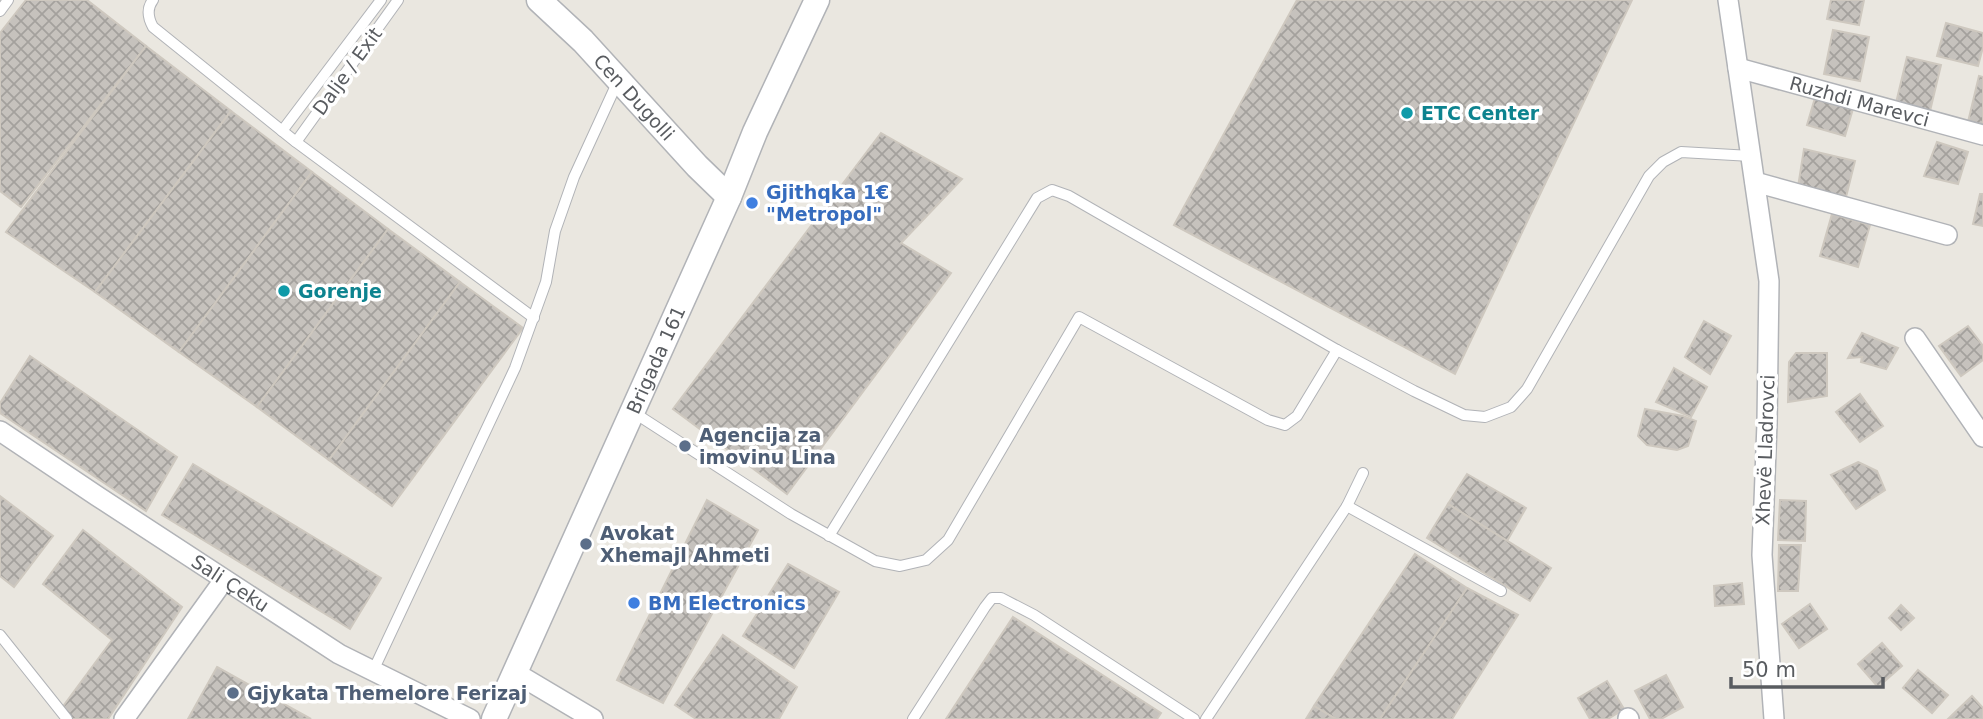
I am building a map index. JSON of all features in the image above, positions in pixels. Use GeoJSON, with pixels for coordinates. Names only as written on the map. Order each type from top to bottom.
{"type":"FeatureCollection","features":[{"type":"Feature","properties":{"kind":"street","name":"Cen Dugolli"},"geometry":{"type":"LineString","coordinates":[[539,0],[583,41],[697,166],[729,197]]}},
{"type":"Feature","properties":{"kind":"street","name":"Brigada 161"},"geometry":{"type":"LineString","coordinates":[[494,719],[729,197],[755,132],[817,0]]}},
{"type":"Feature","properties":{"kind":"street","name":"Xhevë Lladrovci"},"geometry":{"type":"LineString","coordinates":[[1728,0],[1769,281],[1762,555],[1773,719]]}},
{"type":"Feature","properties":{"kind":"street","name":"Ruzhdi Marevci"},"geometry":{"type":"LineString","coordinates":[[1738,68],[1983,135]]}},
{"type":"Feature","properties":{"kind":"street"},"geometry":{"type":"LineString","coordinates":[[1755,182],[1947,235]]}},
{"type":"Feature","properties":{"kind":"street"},"geometry":{"type":"LineString","coordinates":[[1915,338],[1983,437]]}},
{"type":"Feature","properties":{"kind":"street","name":"Sali Çeku"},"geometry":{"type":"LineString","coordinates":[[0,431],[340,654],[470,719]]}},
{"type":"Feature","properties":{"kind":"street"},"geometry":{"type":"LineString","coordinates":[[124,719],[224,579]]}},
{"type":"Feature","properties":{"kind":"street"},"geometry":{"type":"LineString","coordinates":[[514,672],[593,719]]}},
{"type":"Feature","properties":{"kind":"lane"},"geometry":{"type":"LineString","coordinates":[[0,11],[8,0]]}},
{"type":"Feature","properties":{"kind":"lane"},"geometry":{"type":"LineString","coordinates":[[153,0],[148,17],[153,27],[296,142],[534,318]]}},
{"type":"Feature","properties":{"kind":"lane"},"geometry":{"type":"LineString","coordinates":[[282,131],[382,0]]}},
{"type":"Feature","properties":{"kind":"lane","name":"Dalje / Exit"},"geometry":{"type":"LineString","coordinates":[[296,142],[398,0]]}},
{"type":"Feature","properties":{"kind":"lane"},"geometry":{"type":"LineString","coordinates":[[373,671],[515,368],[546,282],[555,231],[573,177],[618,81]]}},
{"type":"Feature","properties":{"kind":"lane"},"geometry":{"type":"LineString","coordinates":[[829,536],[1037,198],[1052,190],[1069,196],[1336,350],[1464,415],[1485,417],[1510,407],[1527,389],[1649,176],[1663,162],[1681,152],[1751,156]]}},
{"type":"Feature","properties":{"kind":"lane"},"geometry":{"type":"LineString","coordinates":[[633,412],[829,536],[875,561],[900,566],[926,560],[948,540],[1079,317],[1268,420],[1285,425],[1297,416],[1336,350]]}},
{"type":"Feature","properties":{"kind":"lane"},"geometry":{"type":"LineString","coordinates":[[1206,719],[1347,506],[1363,473]]}},
{"type":"Feature","properties":{"kind":"lane"},"geometry":{"type":"LineString","coordinates":[[1347,506],[1501,591]]}},
{"type":"Feature","properties":{"kind":"lane"},"geometry":{"type":"LineString","coordinates":[[914,719],[992,598],[1001,598],[1034,615],[1194,719]]}},
{"type":"Feature","properties":{"kind":"lane"},"geometry":{"type":"LineString","coordinates":[[0,635],[67,719]]}},
{"type":"Feature","properties":{"kind":"building"},"geometry":{"type":"Polygon","coordinates":[[[26,0],[87,0],[146,46],[21,207],[0,191],[0,33],[26,0]]]}},
{"type":"Feature","properties":{"kind":"building","name":"ETC Center"},"geometry":{"type":"Polygon","coordinates":[[[1297,0],[1632,0],[1455,374],[1174,225],[1297,0]]]}},
{"type":"Feature","properties":{"kind":"building"},"geometry":{"type":"Polygon","coordinates":[[[1831,0],[1864,0],[1859,25],[1827,19],[1831,0]]]}},
{"type":"Feature","properties":{"kind":"building"},"geometry":{"type":"Polygon","coordinates":[[[1946,23],[1983,33],[1978,66],[1937,56],[1946,23]]]}},
{"type":"Feature","properties":{"kind":"building"},"geometry":{"type":"Polygon","coordinates":[[[1833,30],[1869,37],[1860,81],[1824,74],[1833,30]]]}},
{"type":"Feature","properties":{"kind":"building"},"geometry":{"type":"Polygon","coordinates":[[[146,46],[231,111],[95,292],[6,232],[146,46]]]}},
{"type":"Feature","properties":{"kind":"building"},"geometry":{"type":"Polygon","coordinates":[[[1907,57],[1941,65],[1930,111],[1896,103],[1907,57]]]}},
{"type":"Feature","properties":{"kind":"building"},"geometry":{"type":"Polygon","coordinates":[[[1979,76],[1983,77],[1983,125],[1968,122],[1979,76]]]}},
{"type":"Feature","properties":{"kind":"building"},"geometry":{"type":"Polygon","coordinates":[[[1817,91],[1855,102],[1845,136],[1807,125],[1817,91]]]}},
{"type":"Feature","properties":{"kind":"building"},"geometry":{"type":"Polygon","coordinates":[[[231,111],[312,172],[179,352],[95,292],[231,111]]]}},
{"type":"Feature","properties":{"kind":"building"},"geometry":{"type":"Polygon","coordinates":[[[881,133],[962,179],[901,243],[951,273],[787,494],[673,409],[881,133]]]}},
{"type":"Feature","properties":{"kind":"building"},"geometry":{"type":"Polygon","coordinates":[[[1937,142],[1968,152],[1958,184],[1924,176],[1937,142]]]}},
{"type":"Feature","properties":{"kind":"building"},"geometry":{"type":"Polygon","coordinates":[[[1804,149],[1855,161],[1846,197],[1798,187],[1804,149]]]}},
{"type":"Feature","properties":{"kind":"building","name":"Gorenje"},"geometry":{"type":"Polygon","coordinates":[[[312,172],[388,229],[257,407],[179,352],[312,172]]]}},
{"type":"Feature","properties":{"kind":"building"},"geometry":{"type":"Polygon","coordinates":[[[1980,194],[1983,194],[1983,226],[1973,224],[1980,194]]]}},
{"type":"Feature","properties":{"kind":"building"},"geometry":{"type":"Polygon","coordinates":[[[1832,214],[1870,225],[1858,267],[1820,256],[1832,214]]]}},
{"type":"Feature","properties":{"kind":"building"},"geometry":{"type":"Polygon","coordinates":[[[388,229],[460,282],[329,460],[257,407],[388,229]]]}},
{"type":"Feature","properties":{"kind":"building"},"geometry":{"type":"Polygon","coordinates":[[[460,282],[523,328],[392,506],[329,460],[460,282]]]}},
{"type":"Feature","properties":{"kind":"building"},"geometry":{"type":"Polygon","coordinates":[[[1704,321],[1731,336],[1710,374],[1685,357],[1704,321]]]}},
{"type":"Feature","properties":{"kind":"building"},"geometry":{"type":"Polygon","coordinates":[[[1968,326],[1983,346],[1983,360],[1961,376],[1939,346],[1968,326]]]}},
{"type":"Feature","properties":{"kind":"building"},"geometry":{"type":"Polygon","coordinates":[[[1862,333],[1898,348],[1886,369],[1861,362],[1862,357],[1848,358],[1862,333]]]}},
{"type":"Feature","properties":{"kind":"building"},"geometry":{"type":"Polygon","coordinates":[[[1796,353],[1827,353],[1827,396],[1788,402],[1789,362],[1796,353]]]}},
{"type":"Feature","properties":{"kind":"building"},"geometry":{"type":"Polygon","coordinates":[[[30,356],[177,457],[146,511],[0,413],[0,403],[30,356]]]}},
{"type":"Feature","properties":{"kind":"building"},"geometry":{"type":"Polygon","coordinates":[[[1674,368],[1707,387],[1691,417],[1656,402],[1674,368]]]}},
{"type":"Feature","properties":{"kind":"building"},"geometry":{"type":"Polygon","coordinates":[[[1860,394],[1883,426],[1860,442],[1836,412],[1860,394]]]}},
{"type":"Feature","properties":{"kind":"building"},"geometry":{"type":"Polygon","coordinates":[[[1645,409],[1696,421],[1688,446],[1677,450],[1647,445],[1638,436],[1645,409]]]}},
{"type":"Feature","properties":{"kind":"building"},"geometry":{"type":"Polygon","coordinates":[[[1858,462],[1877,471],[1885,490],[1856,509],[1831,475],[1858,462]]]}},
{"type":"Feature","properties":{"kind":"building"},"geometry":{"type":"Polygon","coordinates":[[[193,464],[381,578],[350,629],[162,515],[193,464]]]}},
{"type":"Feature","properties":{"kind":"building"},"geometry":{"type":"Polygon","coordinates":[[[1467,474],[1526,508],[1507,541],[1448,504],[1467,474]]]}},
{"type":"Feature","properties":{"kind":"building"},"geometry":{"type":"Polygon","coordinates":[[[0,496],[53,536],[14,587],[0,576],[0,496]]]}},
{"type":"Feature","properties":{"kind":"building"},"geometry":{"type":"Polygon","coordinates":[[[707,500],[758,530],[663,703],[617,680],[707,500]]]}},
{"type":"Feature","properties":{"kind":"building"},"geometry":{"type":"Polygon","coordinates":[[[1780,500],[1806,501],[1805,541],[1778,540],[1780,500]]]}},
{"type":"Feature","properties":{"kind":"building"},"geometry":{"type":"Polygon","coordinates":[[[1448,504],[1551,568],[1530,601],[1427,538],[1448,504]]]}},
{"type":"Feature","properties":{"kind":"building"},"geometry":{"type":"Polygon","coordinates":[[[83,530],[182,607],[108,719],[73,719],[61,709],[112,640],[43,584],[83,530]]]}},
{"type":"Feature","properties":{"kind":"building"},"geometry":{"type":"Polygon","coordinates":[[[1779,545],[1801,545],[1798,591],[1778,591],[1779,545]]]}},
{"type":"Feature","properties":{"kind":"building"},"geometry":{"type":"Polygon","coordinates":[[[1415,554],[1467,588],[1380,719],[1336,719],[1314,706],[1415,554]]]}},
{"type":"Feature","properties":{"kind":"building"},"geometry":{"type":"Polygon","coordinates":[[[788,564],[839,592],[794,668],[743,636],[788,564]]]}},
{"type":"Feature","properties":{"kind":"building"},"geometry":{"type":"Polygon","coordinates":[[[1742,583],[1744,604],[1715,606],[1714,586],[1742,583]]]}},
{"type":"Feature","properties":{"kind":"building"},"geometry":{"type":"Polygon","coordinates":[[[1467,588],[1518,615],[1452,719],[1380,719],[1467,588]]]}},
{"type":"Feature","properties":{"kind":"building"},"geometry":{"type":"Polygon","coordinates":[[[1810,604],[1827,629],[1799,648],[1782,624],[1810,604]]]}},
{"type":"Feature","properties":{"kind":"building"},"geometry":{"type":"Polygon","coordinates":[[[1901,605],[1914,618],[1901,630],[1889,618],[1901,605]]]}},
{"type":"Feature","properties":{"kind":"building"},"geometry":{"type":"Polygon","coordinates":[[[1013,617],[1161,713],[1157,719],[946,719],[1013,617]]]}},
{"type":"Feature","properties":{"kind":"building"},"geometry":{"type":"Polygon","coordinates":[[[723,635],[797,687],[779,719],[696,719],[675,705],[723,635]]]}},
{"type":"Feature","properties":{"kind":"building"},"geometry":{"type":"Polygon","coordinates":[[[1882,643],[1902,666],[1878,687],[1858,664],[1882,643]]]}},
{"type":"Feature","properties":{"kind":"building","name":"Gjykata Themelore Ferizaj"},"geometry":{"type":"Polygon","coordinates":[[[217,667],[311,719],[188,719],[217,667]]]}},
{"type":"Feature","properties":{"kind":"building"},"geometry":{"type":"Polygon","coordinates":[[[1918,670],[1948,695],[1932,713],[1903,688],[1918,670]]]}},
{"type":"Feature","properties":{"kind":"building"},"geometry":{"type":"Polygon","coordinates":[[[1666,675],[1683,707],[1661,719],[1650,719],[1635,691],[1666,675]]]}},
{"type":"Feature","properties":{"kind":"building"},"geometry":{"type":"Polygon","coordinates":[[[1607,681],[1624,709],[1608,719],[1590,719],[1578,698],[1607,681]]]}},
{"type":"Feature","properties":{"kind":"building"},"geometry":{"type":"Polygon","coordinates":[[[1972,696],[1983,708],[1983,719],[1948,719],[1972,696]]]}},
{"type":"Feature","properties":{"kind":"building"},"geometry":{"type":"Polygon","coordinates":[[[1314,706],[1336,719],[1306,719],[1314,706]]]}},
{"type":"Feature","properties":{"kind":"place","name":"ETC Center"},"geometry":{"type":"Point","coordinates":[1407,113]}},
{"type":"Feature","properties":{"kind":"place","name":"Gjithqka 1€ \"Metropol\""},"geometry":{"type":"Point","coordinates":[752,203]}},
{"type":"Feature","properties":{"kind":"place","name":"Gorenje"},"geometry":{"type":"Point","coordinates":[284,291]}},
{"type":"Feature","properties":{"kind":"place","name":"Agencija za imovinu Lina"},"geometry":{"type":"Point","coordinates":[685,446]}},
{"type":"Feature","properties":{"kind":"place","name":"Avokat Xhemajl Ahmeti"},"geometry":{"type":"Point","coordinates":[586,544]}},
{"type":"Feature","properties":{"kind":"place","name":"BM Electronics"},"geometry":{"type":"Point","coordinates":[634,603]}},
{"type":"Feature","properties":{"kind":"place","name":"Gjykata Themelore Ferizaj"},"geometry":{"type":"Point","coordinates":[233,693]}}]}
